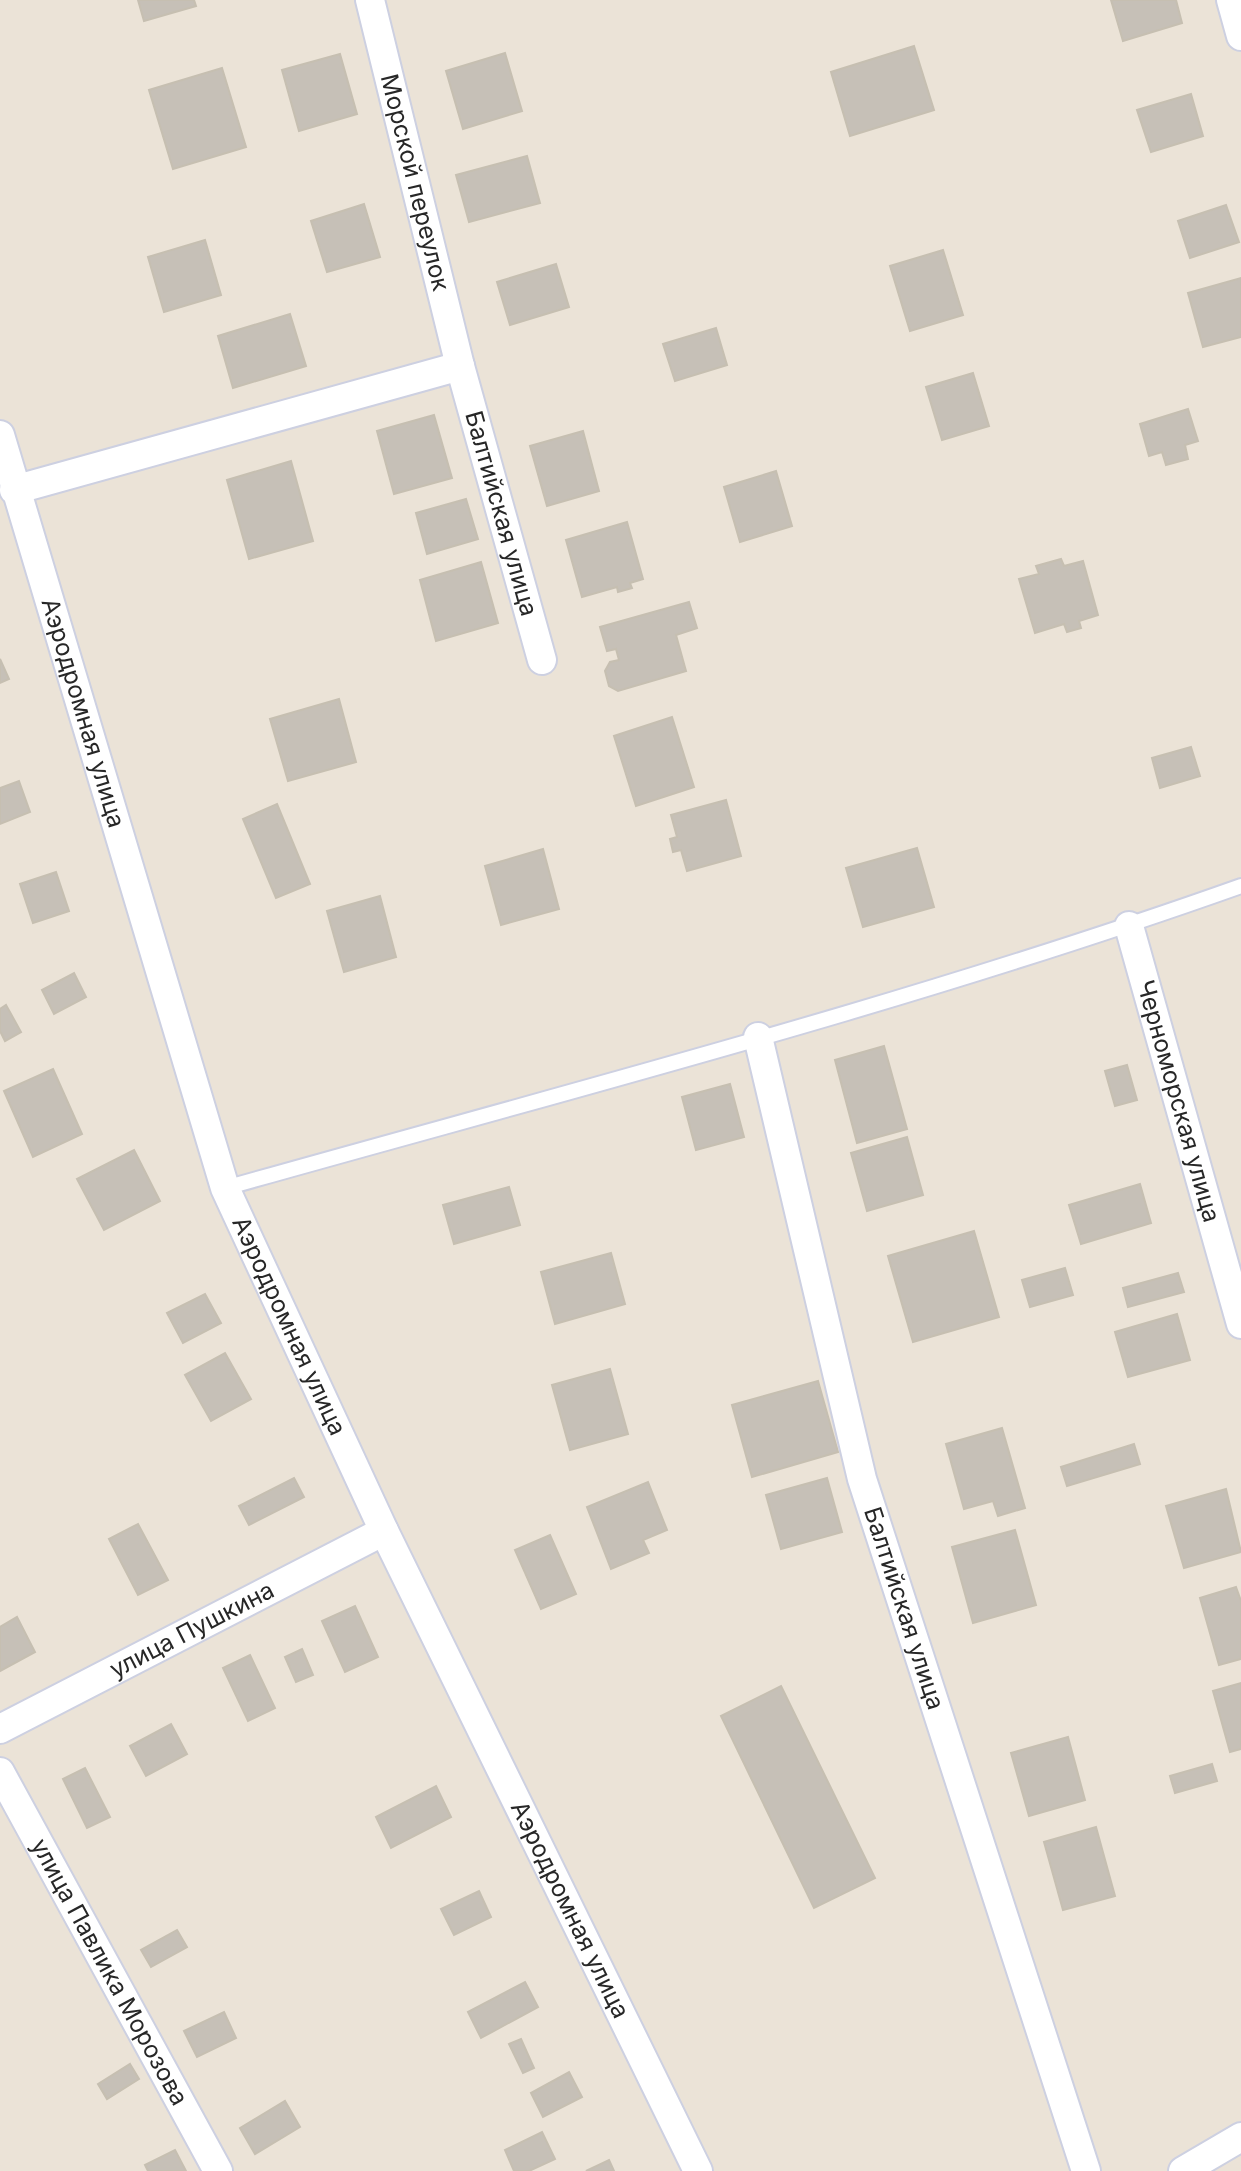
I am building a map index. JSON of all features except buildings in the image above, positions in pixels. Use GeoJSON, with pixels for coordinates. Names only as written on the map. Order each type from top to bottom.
{"type":"FeatureCollection","features":[{"type":"Feature","properties":{"kind":"street","name":"Морской переулок"},"geometry":{"type":"LineString","coordinates":[[370,0],[460,366]]}},
{"type":"Feature","properties":{"kind":"street"},"geometry":{"type":"LineString","coordinates":[[1231,0],[1241,36]]}},
{"type":"Feature","properties":{"kind":"street"},"geometry":{"type":"LineString","coordinates":[[14,490],[460,366]]}},
{"type":"Feature","properties":{"kind":"street","name":"Балтийская улица"},"geometry":{"type":"LineString","coordinates":[[460,366],[542,660]]}},
{"type":"Feature","properties":{"kind":"street","name":"Аэродромная улица"},"geometry":{"type":"LineString","coordinates":[[0,435],[225,1188],[384,1531],[698,2171]]}},
{"type":"Feature","properties":{"kind":"street","name":"Черноморская улица"},"geometry":{"type":"LineString","coordinates":[[1129,926],[1241,1324]]}},
{"type":"Feature","properties":{"kind":"street","name":"Балтийская улица"},"geometry":{"type":"LineString","coordinates":[[758,1037],[862,1479],[1086,2171]]}},
{"type":"Feature","properties":{"kind":"street","name":"улица Пушкина"},"geometry":{"type":"LineString","coordinates":[[0,1729],[384,1531]]}},
{"type":"Feature","properties":{"kind":"street","name":"улица Павлика Морозова"},"geometry":{"type":"LineString","coordinates":[[0,1772],[218,2171]]}},
{"type":"Feature","properties":{"kind":"street"},"geometry":{"type":"LineString","coordinates":[[1183,2171],[1241,2137]]}},
{"type":"Feature","properties":{"kind":"lane"},"geometry":{"type":"LineString","coordinates":[[225,1188],[758,1037],[1129,926],[1241,886]]}}]}
